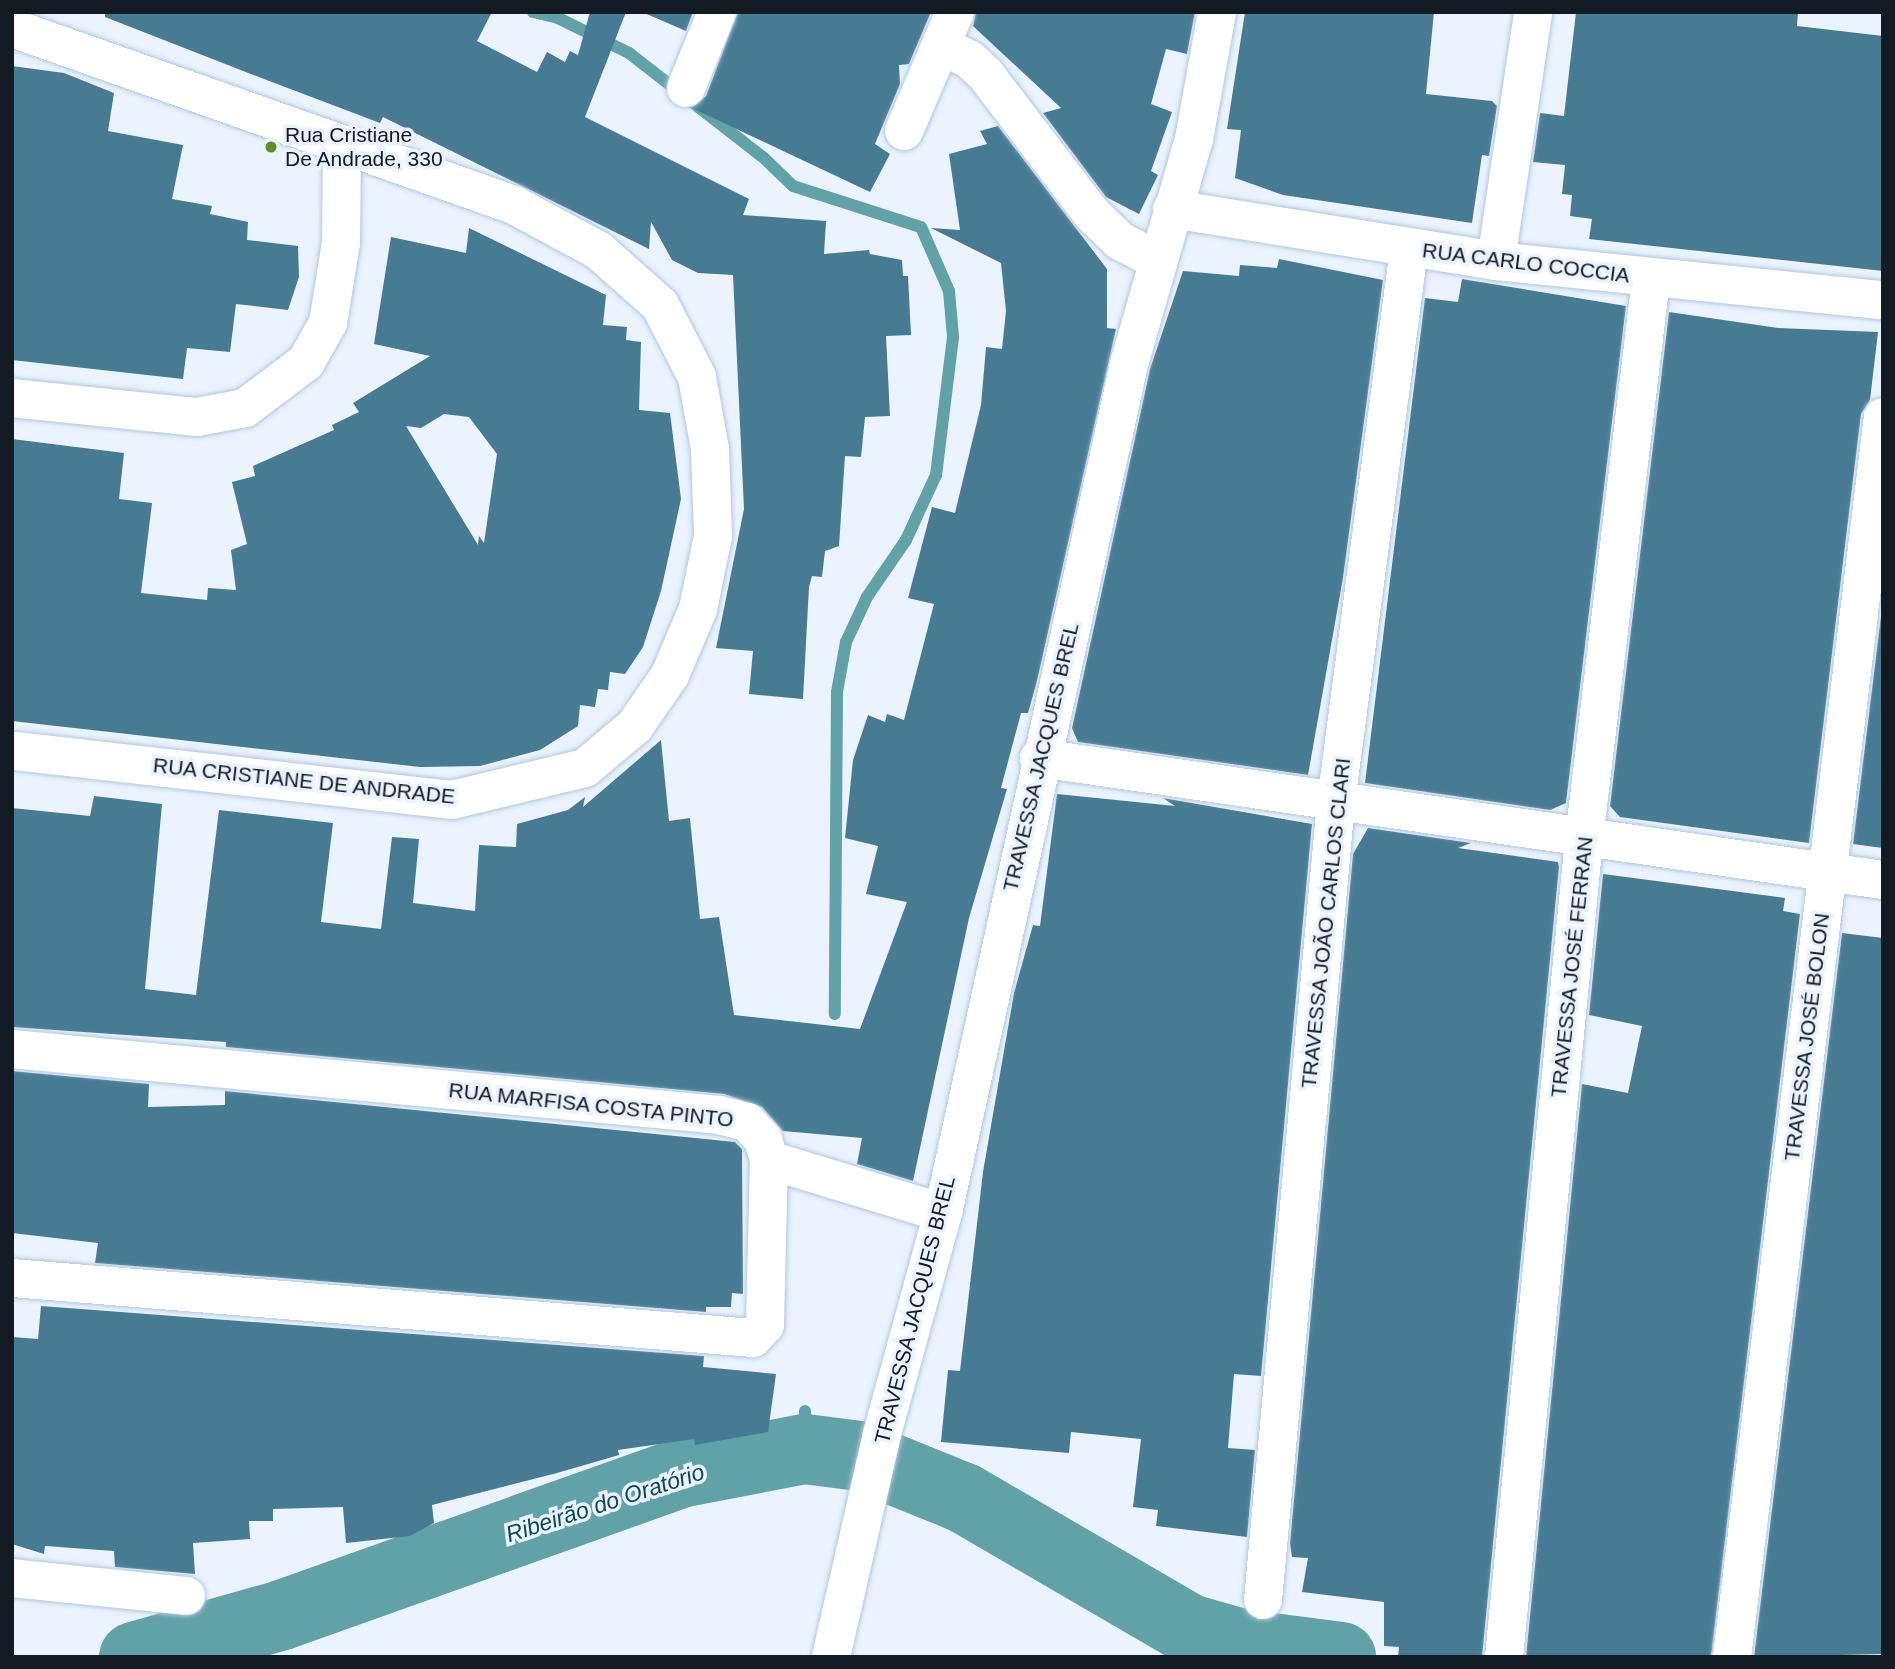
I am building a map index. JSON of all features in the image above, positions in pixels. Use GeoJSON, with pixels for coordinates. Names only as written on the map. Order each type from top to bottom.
{"type":"FeatureCollection","features":[{"type":"Feature","properties":{"kind":"street"},"geometry":{"type":"LineString","coordinates":[[686,88],[717,12]]}},
{"type":"Feature","properties":{"kind":"street","name":"TRAVESSA JACQUES BREL"},"geometry":{"type":"LineString","coordinates":[[831,1657],[882,1434],[943,1213],[1040,758],[1155,259],[1194,139],[1217,12]]}},
{"type":"Feature","properties":{"kind":"street"},"geometry":{"type":"LineString","coordinates":[[1496,261],[1533,12]]}},
{"type":"Feature","properties":{"kind":"street","name":"RUA CRISTIANE DE ANDRADE"},"geometry":{"type":"LineString","coordinates":[[12,27],[514,205],[598,250],[660,305],[697,377],[710,449],[713,536],[698,610],[670,675],[635,726],[585,768],[452,800],[12,751]]}},
{"type":"Feature","properties":{"kind":"street"},"geometry":{"type":"LineString","coordinates":[[904,131],[948,29]]}},
{"type":"Feature","properties":{"kind":"street"},"geometry":{"type":"LineString","coordinates":[[948,29],[1091,213],[1120,241],[1155,259]]}},
{"type":"Feature","properties":{"kind":"street"},"geometry":{"type":"LineString","coordinates":[[12,398],[197,417],[245,408],[306,362],[328,323],[341,243],[342,145]]}},
{"type":"Feature","properties":{"kind":"street","name":"RUA CARLO COCCIA"},"geometry":{"type":"LineString","coordinates":[[1172,209],[1496,261],[1651,279],[1883,300]]}},
{"type":"Feature","properties":{"kind":"street","name":"TRAVESSA JOÃO CARLOS CLARI"},"geometry":{"type":"LineString","coordinates":[[1263,1600],[1336,802],[1409,249]]}},
{"type":"Feature","properties":{"kind":"street","name":"TRAVESSA JOSÉ FERRAN"},"geometry":{"type":"LineString","coordinates":[[1504,1657],[1584,839],[1651,279]]}},
{"type":"Feature","properties":{"kind":"street","name":"TRAVESSA JOSÉ BOLON"},"geometry":{"type":"LineString","coordinates":[[1732,1657],[1883,417]]}},
{"type":"Feature","properties":{"kind":"street"},"geometry":{"type":"LineString","coordinates":[[1040,758],[1584,839],[1883,880]]}},
{"type":"Feature","properties":{"kind":"street","name":"RUA MARFISA COSTA PINTO"},"geometry":{"type":"LineString","coordinates":[[12,1049],[719,1115],[747,1122],[763,1139],[769,1160],[765,1325],[753,1338],[12,1278]]}},
{"type":"Feature","properties":{"kind":"street"},"geometry":{"type":"LineString","coordinates":[[769,1160],[943,1213]]}},
{"type":"Feature","properties":{"kind":"street"},"geometry":{"type":"LineString","coordinates":[[12,1578],[186,1596]]}},
{"type":"Feature","properties":{"kind":"building"},"geometry":{"type":"Polygon","coordinates":[[[105,12],[492,12],[477,41],[537,72],[547,52],[565,62],[570,51],[578,55],[590,12],[626,12],[585,117],[749,199],[743,215],[826,221],[824,254],[869,250],[870,254],[902,260],[903,276],[908,276],[911,335],[886,336],[890,416],[865,417],[861,457],[845,456],[839,546],[825,551],[822,577],[812,576],[809,587],[803,699],[749,694],[753,651],[716,648],[744,509],[733,275],[698,273],[672,260],[651,222],[649,249],[383,117],[380,123],[105,17],[105,12]]]}},
{"type":"Feature","properties":{"kind":"building"},"geometry":{"type":"Polygon","coordinates":[[[642,12],[693,12],[686,31],[642,12]]]}},
{"type":"Feature","properties":{"kind":"building"},"geometry":{"type":"Polygon","coordinates":[[[738,12],[931,12],[909,64],[899,65],[900,84],[875,144],[890,154],[870,192],[692,108],[706,96],[738,12]]]}},
{"type":"Feature","properties":{"kind":"building"},"geometry":{"type":"Polygon","coordinates":[[[976,12],[1195,12],[1187,54],[1166,49],[1151,104],[1172,112],[1151,171],[1158,175],[1139,214],[1106,197],[1043,113],[1061,108],[973,26],[976,12]]]}},
{"type":"Feature","properties":{"kind":"building"},"geometry":{"type":"Polygon","coordinates":[[[1245,12],[1434,12],[1426,94],[1492,101],[1497,106],[1489,156],[1482,155],[1472,223],[1283,195],[1235,178],[1241,130],[1227,129],[1245,12]]]}},
{"type":"Feature","properties":{"kind":"building"},"geometry":{"type":"Polygon","coordinates":[[[1576,12],[1798,12],[1797,26],[1883,36],[1883,271],[1589,239],[1592,219],[1570,216],[1572,195],[1562,194],[1565,165],[1533,162],[1540,113],[1564,116],[1576,12]]]}},
{"type":"Feature","properties":{"kind":"building"},"geometry":{"type":"Polygon","coordinates":[[[12,66],[64,73],[114,93],[108,131],[183,145],[172,199],[212,206],[210,214],[248,222],[247,240],[298,246],[299,277],[288,310],[236,304],[230,352],[187,348],[183,379],[12,360],[12,66]]]}},
{"type":"Feature","properties":{"kind":"building"},"geometry":{"type":"Polygon","coordinates":[[[998,126],[1107,269],[1107,328],[1116,329],[1037,681],[1028,713],[1021,713],[1001,788],[1007,789],[969,918],[913,1181],[857,1164],[862,1138],[783,1131],[762,1107],[724,1094],[226,1047],[226,1042],[12,1027],[12,808],[90,816],[94,796],[162,804],[145,989],[196,995],[219,810],[333,823],[321,922],[381,929],[392,837],[419,839],[413,903],[475,911],[479,845],[516,847],[517,824],[568,810],[585,797],[583,807],[661,740],[669,821],[690,818],[700,919],[719,917],[734,1015],[860,1029],[907,902],[866,894],[878,846],[845,838],[853,760],[868,715],[885,722],[887,714],[904,720],[934,604],[908,598],[932,507],[955,513],[981,405],[986,347],[1002,349],[1006,311],[1001,263],[931,228],[960,230],[949,154],[987,144],[980,131],[998,126]]]}},
{"type":"Feature","properties":{"kind":"building"},"geometry":{"type":"Polygon","coordinates":[[[469,228],[606,295],[603,325],[627,327],[626,340],[641,342],[639,410],[670,413],[681,499],[661,591],[643,647],[625,674],[610,672],[608,690],[598,689],[595,707],[580,705],[578,726],[540,750],[480,766],[420,767],[12,721],[12,439],[124,453],[119,499],[152,503],[141,593],[207,600],[208,588],[236,590],[231,550],[247,544],[232,482],[255,476],[253,466],[334,430],[332,425],[359,412],[353,403],[430,356],[374,344],[391,237],[466,253],[469,228]],[[444,414],[421,428],[406,426],[478,545],[479,536],[484,543],[497,454],[469,417],[444,414]]]}},
{"type":"Feature","properties":{"kind":"building"},"geometry":{"type":"Polygon","coordinates":[[[1279,259],[1383,280],[1343,578],[1308,775],[1078,742],[1072,728],[1150,369],[1183,271],[1239,276],[1240,265],[1277,268],[1279,259]]]}},
{"type":"Feature","properties":{"kind":"building"},"geometry":{"type":"Polygon","coordinates":[[[1462,279],[1626,306],[1566,803],[1550,810],[1365,783],[1425,298],[1458,302],[1462,279]]]}},
{"type":"Feature","properties":{"kind":"building"},"geometry":{"type":"Polygon","coordinates":[[[1669,312],[1778,328],[1878,332],[1870,400],[1861,414],[1809,843],[1620,817],[1610,806],[1669,312]]]}},
{"type":"Feature","properties":{"kind":"building"},"geometry":{"type":"Polygon","coordinates":[[[1883,600],[1883,848],[1853,844],[1883,600]]]}},
{"type":"Feature","properties":{"kind":"building"},"geometry":{"type":"Polygon","coordinates":[[[1057,794],[1175,806],[1163,798],[1312,824],[1261,1376],[1234,1374],[1228,1448],[1255,1450],[1247,1537],[1156,1526],[1158,1510],[1133,1507],[1141,1439],[1071,1432],[1069,1453],[941,1442],[948,1370],[960,1371],[983,1172],[1014,993],[1033,925],[1040,926],[1057,794]]]}},
{"type":"Feature","properties":{"kind":"building"},"geometry":{"type":"Polygon","coordinates":[[[1368,828],[1471,843],[1458,848],[1558,862],[1559,867],[1482,1657],[1398,1657],[1399,1647],[1384,1646],[1384,1602],[1302,1592],[1308,1558],[1292,1557],[1290,1543],[1353,854],[1368,828]]]}},
{"type":"Feature","properties":{"kind":"building"},"geometry":{"type":"Polygon","coordinates":[[[1603,874],[1785,898],[1783,911],[1800,914],[1711,1657],[1526,1657],[1582,1084],[1628,1093],[1642,1026],[1589,1015],[1603,874]]]}},
{"type":"Feature","properties":{"kind":"building"},"geometry":{"type":"Polygon","coordinates":[[[1842,933],[1883,938],[1883,1654],[1754,1657],[1842,933]]]}},
{"type":"Feature","properties":{"kind":"building"},"geometry":{"type":"Polygon","coordinates":[[[12,1071],[149,1084],[148,1107],[225,1105],[225,1091],[735,1142],[742,1149],[743,1294],[732,1293],[731,1307],[706,1307],[706,1312],[95,1263],[98,1243],[12,1233],[12,1071]]]}},
{"type":"Feature","properties":{"kind":"building"},"geometry":{"type":"Polygon","coordinates":[[[41,1306],[704,1356],[703,1367],[776,1374],[768,1432],[695,1445],[694,1439],[618,1450],[619,1455],[432,1505],[434,1523],[410,1536],[346,1543],[343,1507],[273,1509],[273,1521],[249,1521],[250,1539],[193,1543],[195,1574],[115,1567],[114,1551],[45,1546],[44,1554],[12,1544],[12,1337],[38,1339],[41,1306]]]}},
{"type":"Feature","properties":{"kind":"waterway"},"geometry":{"type":"LineString","coordinates":[[533,12],[558,18],[629,53],[764,158],[793,186],[921,227],[949,291],[953,337],[936,475],[906,540],[867,597],[846,642],[837,692],[835,1014]]}},
{"type":"Feature","properties":{"kind":"waterway"},"geometry":{"type":"LineString","coordinates":[[805,1411],[805,1449]]}},
{"type":"Feature","properties":{"kind":"waterway","name":"Ribeirão do Oratório"},"geometry":{"type":"LineString","coordinates":[[134,1657],[282,1615],[680,1473],[805,1449],[860,1456],[964,1498],[1189,1629],[1242,1644],[1341,1657]]}},
{"type":"Feature","properties":{"kind":"place","name":"Rua Cristiane De Andrade, 330"},"geometry":{"type":"Point","coordinates":[271,147]}}]}
